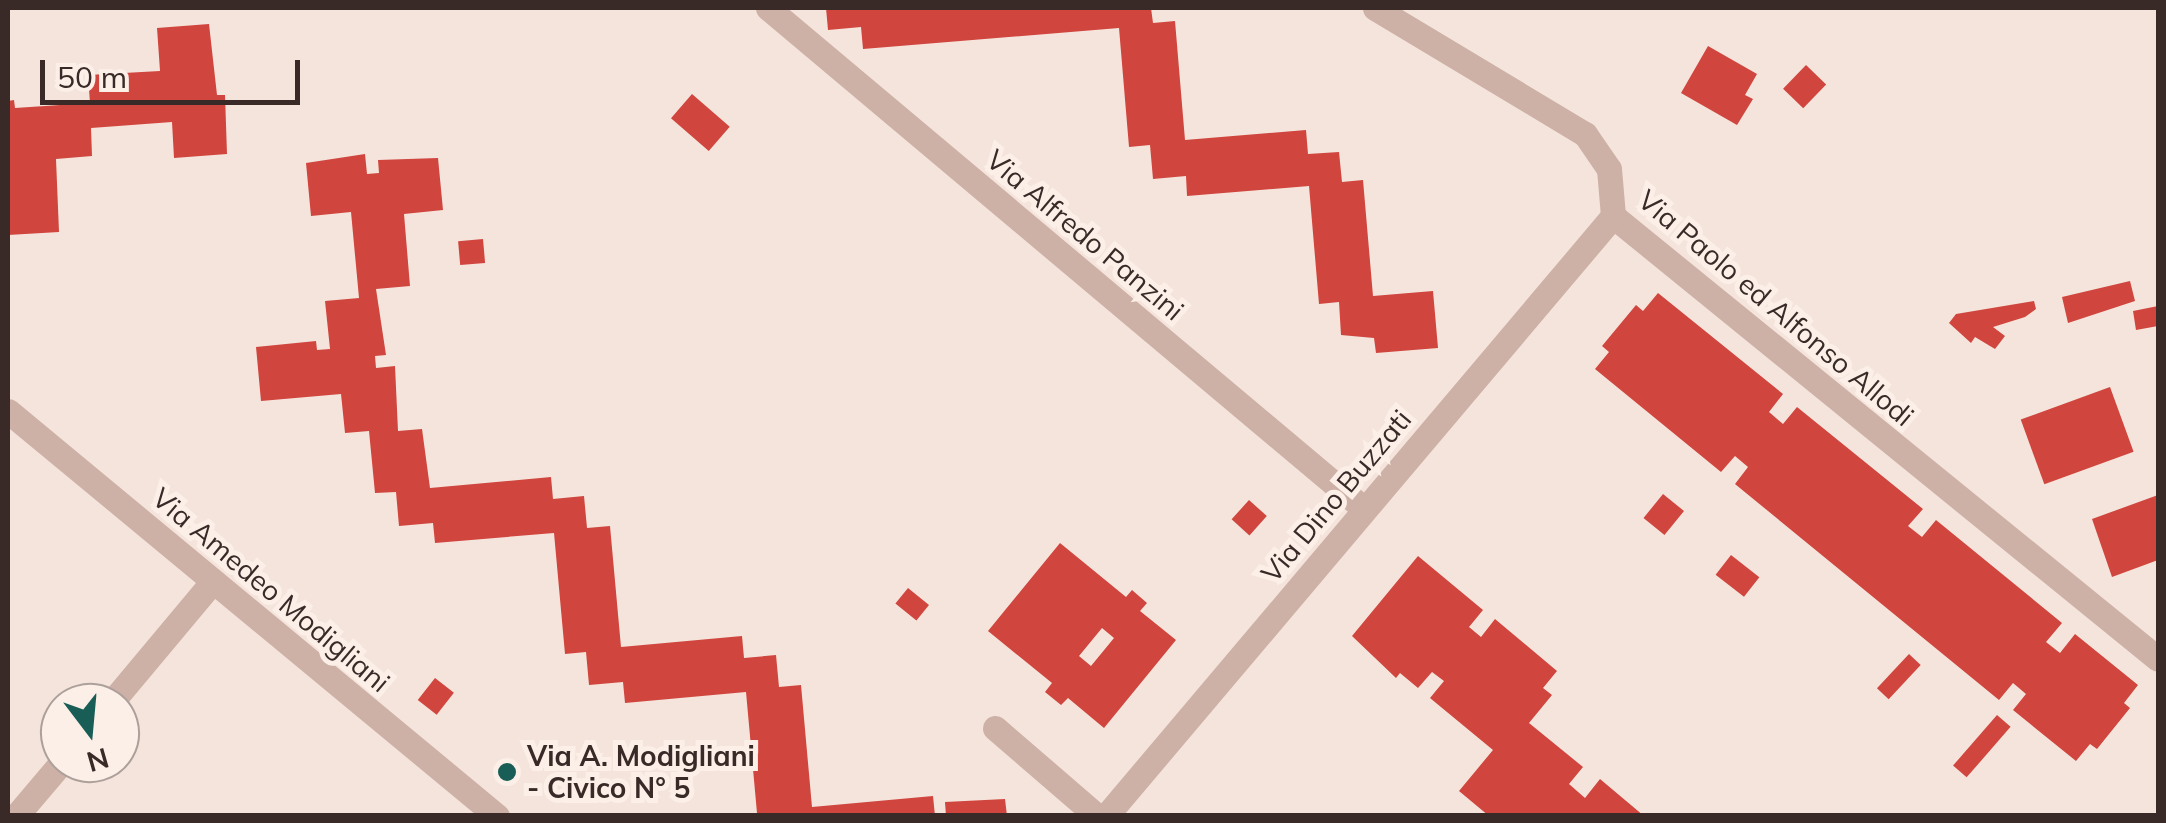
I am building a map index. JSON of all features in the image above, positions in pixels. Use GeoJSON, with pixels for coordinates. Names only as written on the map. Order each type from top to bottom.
{"type":"FeatureCollection","features":[{"type":"Feature","properties":{"kind":"street","name":"Via Alfredo Panzini"},"geometry":{"type":"LineString","coordinates":[[768,8],[1363,508]]}},
{"type":"Feature","properties":{"kind":"street","name":"Via Paolo ed Alfonso Allodi"},"geometry":{"type":"LineString","coordinates":[[1375,8],[1585,134],[1609,169],[1613,216],[2158,659]]}},
{"type":"Feature","properties":{"kind":"street","name":"Via Dino Buzzati"},"geometry":{"type":"LineString","coordinates":[[1106,816],[1613,216]]}},
{"type":"Feature","properties":{"kind":"street","name":"Via Amedeo Modigliani"},"geometry":{"type":"LineString","coordinates":[[8,411],[497,816]]}},
{"type":"Feature","properties":{"kind":"street"},"geometry":{"type":"LineString","coordinates":[[127,683],[213,581]]}},
{"type":"Feature","properties":{"kind":"street"},"geometry":{"type":"LineString","coordinates":[[995,728],[1097,816]]}},
{"type":"Feature","properties":{"kind":"street"},"geometry":{"type":"LineString","coordinates":[[16,816],[44,783]]}},
{"type":"Feature","properties":{"kind":"building"},"geometry":{"type":"Polygon","coordinates":[[[826,8],[1151,8],[1153,23],[1175,21],[1185,140],[1306,130],[1308,154],[1339,152],[1342,182],[1363,180],[1373,296],[1433,291],[1438,348],[1376,353],[1374,338],[1341,335],[1339,302],[1319,304],[1309,186],[1187,196],[1186,176],[1153,179],[1150,145],[1129,147],[1119,28],[863,49],[861,27],[828,30],[826,8]]]}},
{"type":"Feature","properties":{"kind":"building"},"geometry":{"type":"Polygon","coordinates":[[[209,24],[217,95],[225,95],[227,154],[174,158],[172,122],[91,128],[92,156],[56,159],[59,232],[8,235],[8,101],[14,100],[15,108],[90,103],[88,75],[160,71],[157,28],[209,24]]]}},
{"type":"Feature","properties":{"kind":"building"},"geometry":{"type":"Polygon","coordinates":[[[1708,46],[1757,74],[1745,95],[1753,99],[1737,125],[1681,93],[1708,46]]]}},
{"type":"Feature","properties":{"kind":"building"},"geometry":{"type":"Polygon","coordinates":[[[1806,65],[1826,84],[1803,108],[1783,89],[1806,65]]]}},
{"type":"Feature","properties":{"kind":"building"},"geometry":{"type":"Polygon","coordinates":[[[692,94],[730,127],[709,151],[671,118],[692,94]]]}},
{"type":"Feature","properties":{"kind":"building"},"geometry":{"type":"Polygon","coordinates":[[[365,154],[367,174],[379,173],[378,160],[438,158],[443,210],[404,214],[410,286],[376,289],[386,355],[375,356],[376,368],[395,366],[398,431],[422,429],[430,488],[551,477],[553,499],[584,496],[587,528],[610,526],[621,647],[742,636],[744,658],[776,655],[779,687],[801,685],[812,807],[933,796],[935,816],[757,813],[746,692],[625,703],[623,682],[589,685],[586,652],[565,654],[554,533],[435,543],[433,523],[399,526],[396,492],[375,493],[369,431],[345,433],[341,394],[261,401],[256,347],[316,341],[317,350],[330,349],[325,301],[359,298],[351,212],[311,216],[306,163],[365,154]]]}},
{"type":"Feature","properties":{"kind":"building"},"geometry":{"type":"Polygon","coordinates":[[[483,239],[485,263],[460,265],[458,241],[483,239]]]}},
{"type":"Feature","properties":{"kind":"building"},"geometry":{"type":"Polygon","coordinates":[[[2130,281],[2135,301],[2068,323],[2062,297],[2130,281]]]}},
{"type":"Feature","properties":{"kind":"building"},"geometry":{"type":"Polygon","coordinates":[[[1658,293],[1783,394],[1769,412],[1783,424],[1797,407],[1923,509],[1908,526],[1922,537],[1936,520],[2062,623],[2046,642],[2060,653],[2075,634],[2138,685],[2124,703],[2130,708],[2097,749],[2090,744],[2076,761],[2013,710],[2026,694],[2013,683],[1999,700],[1735,484],[1748,467],[1735,456],[1721,472],[1595,369],[1609,352],[1602,346],[1636,305],[1643,311],[1658,293]]]}},
{"type":"Feature","properties":{"kind":"building"},"geometry":{"type":"Polygon","coordinates":[[[2034,301],[2036,309],[2025,317],[1993,327],[2005,336],[1995,349],[1975,337],[1971,343],[1949,323],[1956,314],[2034,301]]]}},
{"type":"Feature","properties":{"kind":"building"},"geometry":{"type":"Polygon","coordinates":[[[2158,306],[2158,326],[2136,330],[2133,311],[2158,306]]]}},
{"type":"Feature","properties":{"kind":"building"},"geometry":{"type":"Polygon","coordinates":[[[2110,387],[2134,452],[2044,484],[2021,419],[2110,387]]]}},
{"type":"Feature","properties":{"kind":"building"},"geometry":{"type":"Polygon","coordinates":[[[1663,494],[1684,511],[1664,535],[1643,518],[1663,494]]]}},
{"type":"Feature","properties":{"kind":"building"},"geometry":{"type":"Polygon","coordinates":[[[2158,495],[2158,560],[2112,577],[2092,519],[2158,495]]]}},
{"type":"Feature","properties":{"kind":"building"},"geometry":{"type":"Polygon","coordinates":[[[1249,500],[1267,516],[1249,535],[1232,519],[1249,500]]]}},
{"type":"Feature","properties":{"kind":"building"},"geometry":{"type":"Polygon","coordinates":[[[1060,543],[1126,597],[1132,590],[1147,603],[1140,611],[1176,640],[1104,728],[1068,698],[1061,705],[1045,692],[1052,683],[988,631],[1060,543]],[[1102,628],[1079,656],[1091,666],[1114,638],[1102,628]]]}},
{"type":"Feature","properties":{"kind":"building"},"geometry":{"type":"Polygon","coordinates":[[[1731,555],[1759,577],[1744,597],[1716,575],[1731,555]]]}},
{"type":"Feature","properties":{"kind":"building"},"geometry":{"type":"Polygon","coordinates":[[[1418,556],[1483,610],[1469,627],[1481,637],[1495,619],[1557,671],[1543,688],[1552,695],[1529,723],[1583,767],[1569,784],[1585,798],[1600,779],[1644,816],[1489,816],[1459,791],[1493,750],[1430,698],[1444,681],[1432,672],[1418,688],[1400,673],[1396,678],[1352,636],[1418,556]]]}},
{"type":"Feature","properties":{"kind":"building"},"geometry":{"type":"Polygon","coordinates":[[[908,588],[929,605],[916,621],[895,604],[908,588]]]}},
{"type":"Feature","properties":{"kind":"building"},"geometry":{"type":"Polygon","coordinates":[[[1909,654],[1921,665],[1889,699],[1877,688],[1909,654]]]}},
{"type":"Feature","properties":{"kind":"building"},"geometry":{"type":"Polygon","coordinates":[[[435,678],[454,693],[437,715],[418,700],[435,678]]]}},
{"type":"Feature","properties":{"kind":"building"},"geometry":{"type":"Polygon","coordinates":[[[1997,715],[2011,727],[1967,777],[1953,766],[1997,715]]]}},
{"type":"Feature","properties":{"kind":"building"},"geometry":{"type":"Polygon","coordinates":[[[1005,799],[1007,816],[946,816],[945,802],[1005,799]]]}},
{"type":"Feature","properties":{"kind":"place","name":"Via A. Modigliani - Civico N° 5"},"geometry":{"type":"Point","coordinates":[507,772]}}]}
